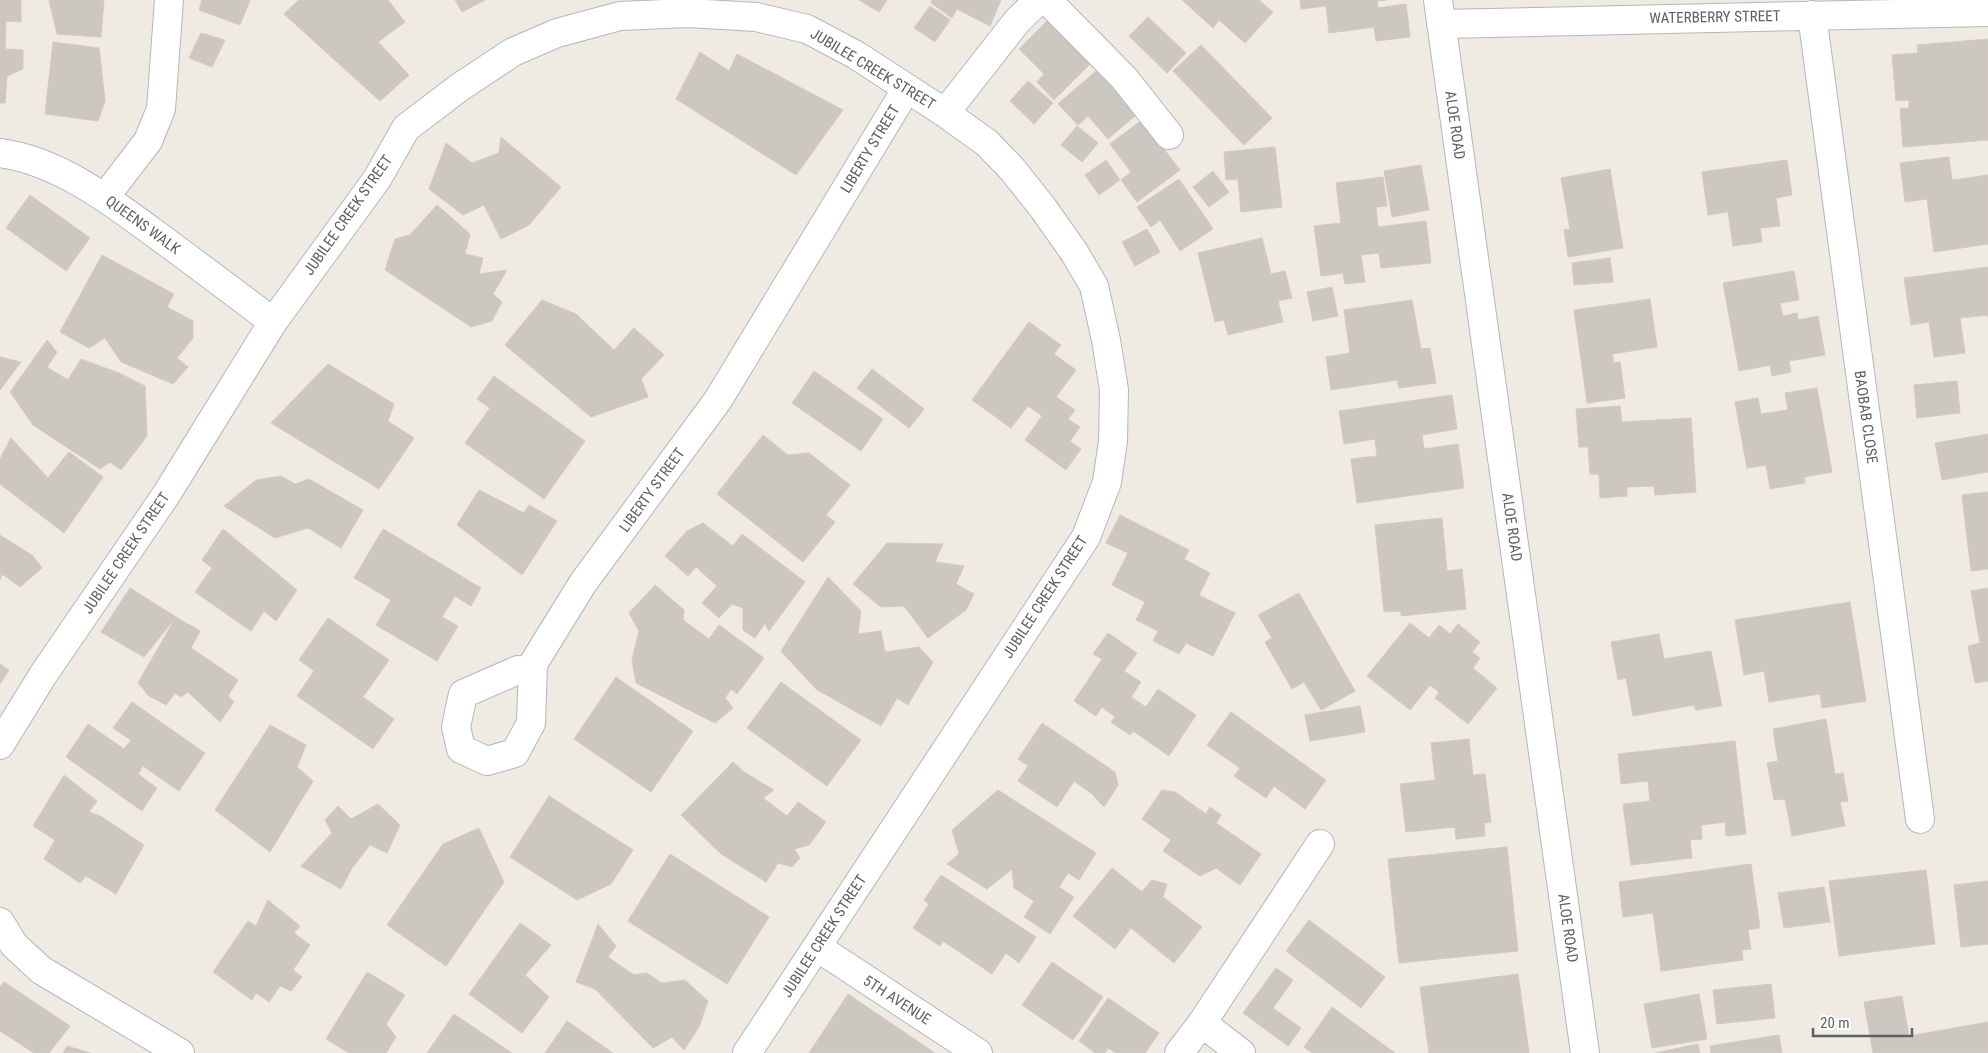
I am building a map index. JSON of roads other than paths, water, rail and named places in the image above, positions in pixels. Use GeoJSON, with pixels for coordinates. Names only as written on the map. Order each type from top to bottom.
{"type":"FeatureCollection","features":[{"type":"Feature","properties":{"kind":"street"},"geometry":{"type":"LineString","coordinates":[[105,197],[148,141],[161,109],[169,0]]}},
{"type":"Feature","properties":{"kind":"street"},"geometry":{"type":"LineString","coordinates":[[945,113],[1018,20],[1039,0]]}},
{"type":"Feature","properties":{"kind":"street"},"geometry":{"type":"LineString","coordinates":[[1047,0],[1124,78],[1169,135]]}},
{"type":"Feature","properties":{"kind":"street","name":"WATERBERRY STREET"},"geometry":{"type":"LineString","coordinates":[[1440,12],[1812,14],[1988,12]]}},
{"type":"Feature","properties":{"kind":"street","name":"ALOE ROAD"},"geometry":{"type":"LineString","coordinates":[[1440,12],[1585,1053]]}},
{"type":"Feature","properties":{"kind":"street","name":"JUBILEE CREEK STREET"},"geometry":{"type":"LineString","coordinates":[[0,745],[43,675],[166,495],[273,322],[377,179],[406,128],[460,87],[513,52],[556,33],[620,16],[688,14],[756,18],[807,29],[856,55],[987,143],[1012,169],[1043,208],[1074,252],[1094,286],[1106,340],[1114,390],[1113,442],[1107,482],[1086,537],[746,1053]]}},
{"type":"Feature","properties":{"kind":"street","name":"BAOBAB CLOSE"},"geometry":{"type":"LineString","coordinates":[[1812,14],[1920,819]]}},
{"type":"Feature","properties":{"kind":"street","name":"LIBERTY STREET"},"geometry":{"type":"LineString","coordinates":[[518,670],[463,694],[456,727],[461,749],[487,761],[515,753],[531,723],[533,664],[583,583],[718,400],[907,88]]}},
{"type":"Feature","properties":{"kind":"street","name":"QUEENS WALK"},"geometry":{"type":"LineString","coordinates":[[0,153],[29,159],[105,197],[273,322]]}},
{"type":"Feature","properties":{"kind":"street"},"geometry":{"type":"LineString","coordinates":[[1179,1053],[1202,1022],[1320,844]]}},
{"type":"Feature","properties":{"kind":"street"},"geometry":{"type":"LineString","coordinates":[[0,922],[14,944],[41,970],[180,1053]]}},
{"type":"Feature","properties":{"kind":"street","name":"5TH AVENUE"},"geometry":{"type":"LineString","coordinates":[[817,947],[978,1053]]}},
{"type":"Feature","properties":{"kind":"street"},"geometry":{"type":"LineString","coordinates":[[1202,1022],[1241,1053]]}}]}
